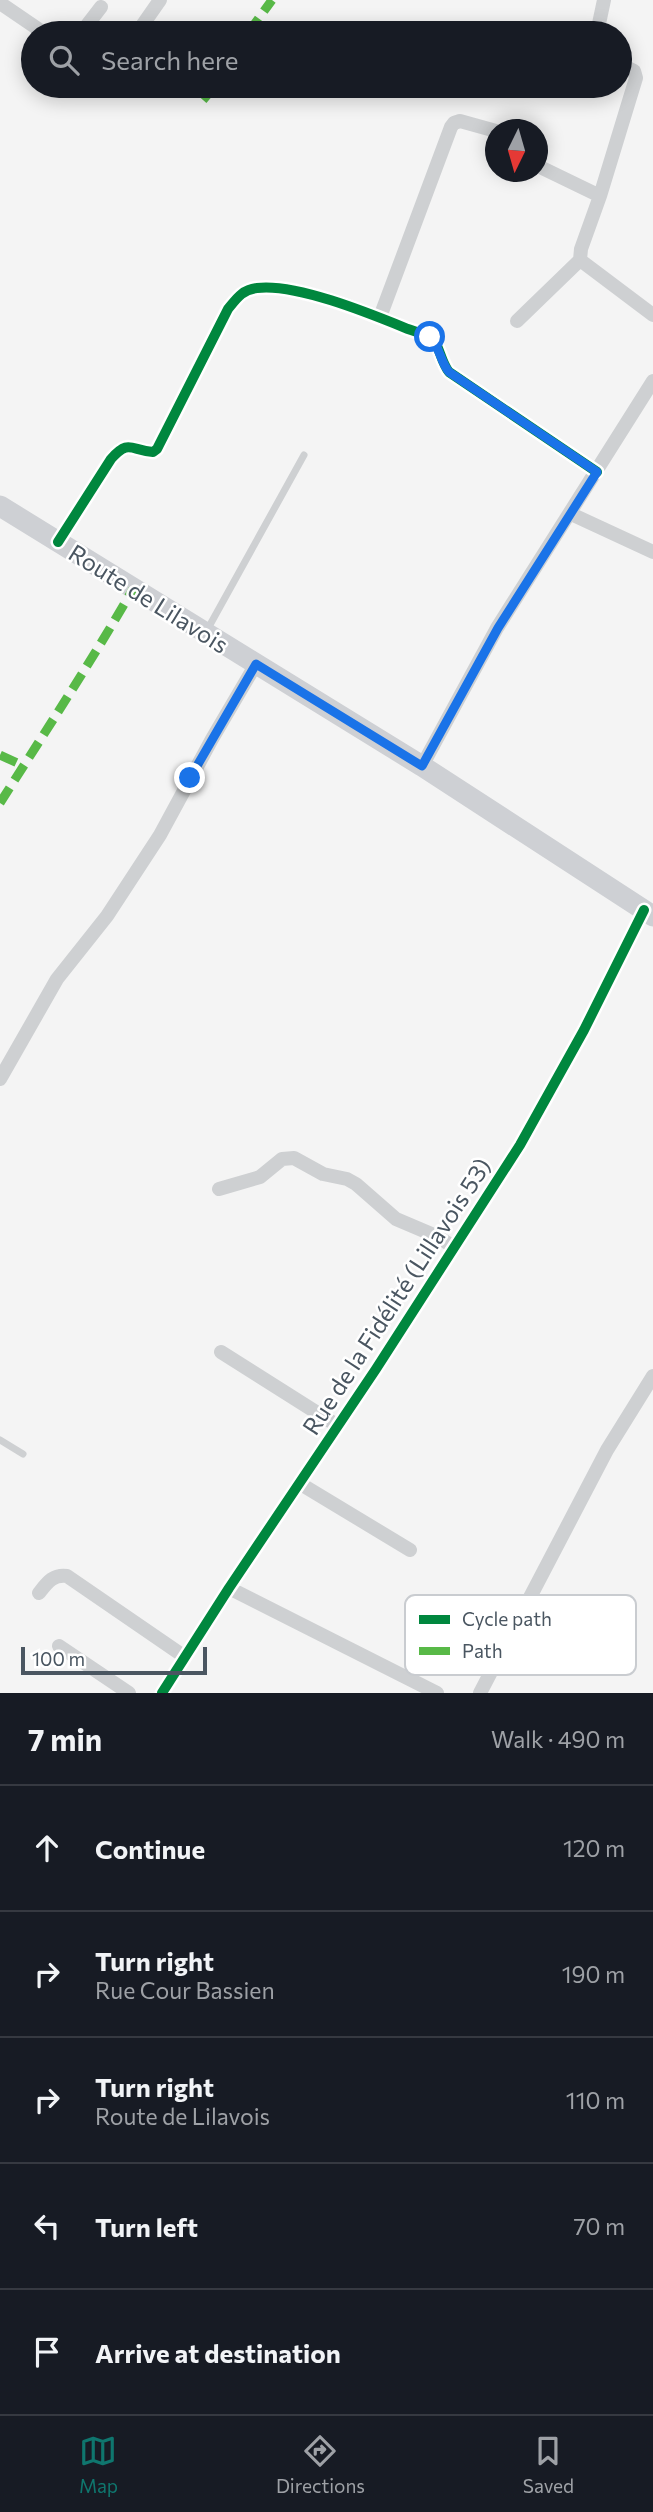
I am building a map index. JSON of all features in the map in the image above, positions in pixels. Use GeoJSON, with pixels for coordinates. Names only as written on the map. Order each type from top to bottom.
{"type":"FeatureCollection","features":[{"type":"Feature","properties":{"kind":"main road","name":"Route de Lilavois"},"geometry":{"type":"LineString","coordinates":[[0,506],[422,766],[649,913]]}},
{"type":"Feature","properties":{"kind":"street"},"geometry":{"type":"LineString","coordinates":[[145,21],[160,0]]}},
{"type":"Feature","properties":{"kind":"street"},"geometry":{"type":"LineString","coordinates":[[600,21],[604,0]]}},
{"type":"Feature","properties":{"kind":"street"},"geometry":{"type":"LineString","coordinates":[[0,3],[26,21]]}},
{"type":"Feature","properties":{"kind":"street"},"geometry":{"type":"LineString","coordinates":[[90,21],[101,7]]}},
{"type":"Feature","properties":{"kind":"street"},"geometry":{"type":"LineString","coordinates":[[632,70],[636,78],[632,91]]}},
{"type":"Feature","properties":{"kind":"street"},"geometry":{"type":"LineString","coordinates":[[517,321],[580,260],[581,249],[630,98]]}},
{"type":"Feature","properties":{"kind":"street"},"geometry":{"type":"LineString","coordinates":[[380,317],[451,127],[454,122],[460,121],[485,128]]}},
{"type":"Feature","properties":{"kind":"street"},"geometry":{"type":"LineString","coordinates":[[548,171],[600,196]]}},
{"type":"Feature","properties":{"kind":"street"},"geometry":{"type":"LineString","coordinates":[[580,260],[653,315]]}},
{"type":"Feature","properties":{"kind":"street"},"geometry":{"type":"LineString","coordinates":[[58,542],[119,450],[130,446],[152,452],[157,449],[228,309],[239,294],[256,289],[275,288],[310,295],[380,317],[430,337],[437,344],[442,363],[449,372],[597,472]]}},
{"type":"Feature","properties":{"kind":"street"},"geometry":{"type":"LineString","coordinates":[[422,766],[498,628],[653,381]]}},
{"type":"Feature","properties":{"kind":"street"},"geometry":{"type":"LineString","coordinates":[[571,514],[653,552]]}},
{"type":"Feature","properties":{"kind":"street"},"geometry":{"type":"LineString","coordinates":[[0,1079],[57,979],[107,916],[160,835],[256,664]]}},
{"type":"Feature","properties":{"kind":"street","name":"Rue de la Fidélité (Lillavois 53)"},"geometry":{"type":"LineString","coordinates":[[162,1693],[520,1145],[649,913]]}},
{"type":"Feature","properties":{"kind":"street"},"geometry":{"type":"LineString","coordinates":[[219,1189],[260,1177],[282,1159],[294,1158],[323,1174],[347,1179],[356,1184],[396,1219],[454,1247]]}},
{"type":"Feature","properties":{"kind":"street"},"geometry":{"type":"LineString","coordinates":[[221,1352],[338,1426]]}},
{"type":"Feature","properties":{"kind":"street"},"geometry":{"type":"LineString","coordinates":[[531,1595],[607,1450],[653,1376]]}},
{"type":"Feature","properties":{"kind":"street"},"geometry":{"type":"LineString","coordinates":[[299,1483],[410,1550]]}},
{"type":"Feature","properties":{"kind":"street"},"geometry":{"type":"LineString","coordinates":[[39,1593],[53,1577],[67,1576],[185,1657]]}},
{"type":"Feature","properties":{"kind":"street"},"geometry":{"type":"LineString","coordinates":[[229,1588],[437,1693]]}},
{"type":"Feature","properties":{"kind":"street"},"geometry":{"type":"LineString","coordinates":[[59,1646],[129,1693]]}},
{"type":"Feature","properties":{"kind":"street"},"geometry":{"type":"LineString","coordinates":[[480,1693],[489,1675]]}},
{"type":"Feature","properties":{"kind":"lane"},"geometry":{"type":"LineString","coordinates":[[206,633],[303,455]]}},
{"type":"Feature","properties":{"kind":"lane"},"geometry":{"type":"LineString","coordinates":[[0,1440],[23,1454]]}},
{"type":"Feature","properties":{"kind":"marked path"},"geometry":{"type":"LineString","coordinates":[[257,21],[272,0]]}},
{"type":"Feature","properties":{"kind":"marked path"},"geometry":{"type":"LineString","coordinates":[[0,803],[133,589]]}},
{"type":"Feature","properties":{"kind":"marked path"},"geometry":{"type":"LineString","coordinates":[[0,755],[24,766]]}},
{"type":"Feature","properties":{"kind":"cycle path"},"geometry":{"type":"LineString","coordinates":[[58,542],[117,453],[126,447],[153,452],[157,449],[228,309],[237,298],[257,288],[292,290],[312,295],[430,337],[449,372],[597,472]]}},
{"type":"Feature","properties":{"kind":"cycle path"},"geometry":{"type":"LineString","coordinates":[[162,1693],[520,1145],[584,1030],[644,910]]}},
{"type":"Feature","properties":{"kind":"route"},"geometry":{"type":"LineString","coordinates":[[190,778],[256,664],[422,766],[498,628],[597,472],[449,372],[442,363],[437,344],[430,337]]}}]}
